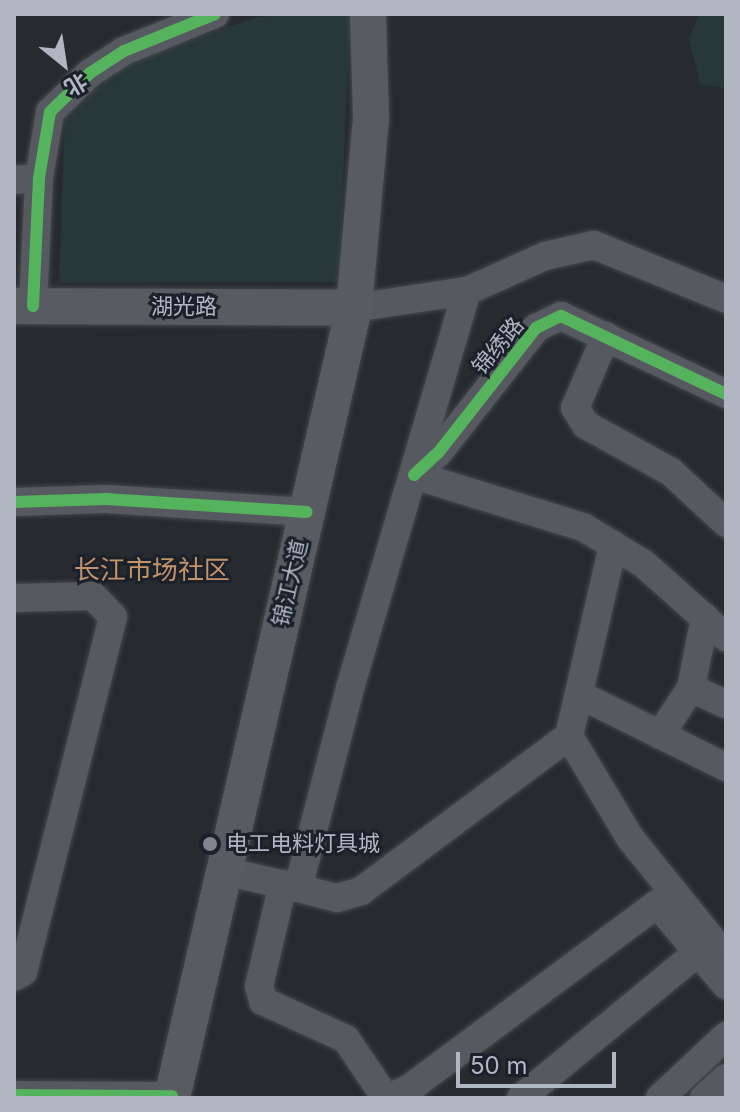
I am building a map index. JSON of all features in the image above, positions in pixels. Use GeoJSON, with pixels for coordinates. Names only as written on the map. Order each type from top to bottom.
{"type":"FeatureCollection","features":[{"type":"Feature","properties":{"kind":"main road","name":"锦江大道"},"geometry":{"type":"LineString","coordinates":[[172,1097],[354,308],[371,117],[368,14]]}},
{"type":"Feature","properties":{"kind":"main road","name":"湖光路"},"geometry":{"type":"LineString","coordinates":[[24,306],[354,308]]}},
{"type":"Feature","properties":{"kind":"street"},"geometry":{"type":"LineString","coordinates":[[24,306],[26,179],[50,112],[68,92],[124,51],[215,14]]}},
{"type":"Feature","properties":{"kind":"street"},"geometry":{"type":"LineString","coordinates":[[354,308],[467,291],[545,256],[594,245],[726,299]]}},
{"type":"Feature","properties":{"kind":"street"},"geometry":{"type":"LineString","coordinates":[[467,291],[259,986],[263,1001],[346,1039],[387,1098],[410,1088],[657,904],[712,954]]}},
{"type":"Feature","properties":{"kind":"street","name":"锦绣路"},"geometry":{"type":"LineString","coordinates":[[414,475],[438,453],[536,328],[561,316],[726,394]]}},
{"type":"Feature","properties":{"kind":"street"},"geometry":{"type":"LineString","coordinates":[[606,336],[575,408],[586,425],[671,472],[726,523]]}},
{"type":"Feature","properties":{"kind":"street"},"geometry":{"type":"LineString","coordinates":[[414,475],[583,527],[644,564],[726,637]]}},
{"type":"Feature","properties":{"kind":"street"},"geometry":{"type":"LineString","coordinates":[[14,502],[106,499],[307,512]]}},
{"type":"Feature","properties":{"kind":"street"},"geometry":{"type":"LineString","coordinates":[[224,871],[337,898],[361,891],[569,736],[613,545]]}},
{"type":"Feature","properties":{"kind":"street"},"geometry":{"type":"LineString","coordinates":[[14,598],[93,596],[113,617],[23,972],[14,977]]}},
{"type":"Feature","properties":{"kind":"street"},"geometry":{"type":"LineString","coordinates":[[660,735],[691,688],[705,617]]}},
{"type":"Feature","properties":{"kind":"street"},"geometry":{"type":"LineString","coordinates":[[691,688],[726,704]]}},
{"type":"Feature","properties":{"kind":"street"},"geometry":{"type":"LineString","coordinates":[[580,695],[726,767]]}},
{"type":"Feature","properties":{"kind":"street"},"geometry":{"type":"LineString","coordinates":[[569,736],[630,838],[712,954],[726,985]]}},
{"type":"Feature","properties":{"kind":"street"},"geometry":{"type":"LineString","coordinates":[[521,1098],[712,954]]}},
{"type":"Feature","properties":{"kind":"street"},"geometry":{"type":"LineString","coordinates":[[660,1098],[726,1036]]}},
{"type":"Feature","properties":{"kind":"street"},"geometry":{"type":"LineString","coordinates":[[704,1098],[726,1078]]}},
{"type":"Feature","properties":{"kind":"street"},"geometry":{"type":"LineString","coordinates":[[14,1095],[172,1097]]}},
{"type":"Feature","properties":{"kind":"shaded area"},"geometry":{"type":"Polygon","coordinates":[[[282,14],[350,14],[339,282],[59,283],[65,113],[101,79],[159,51],[254,18],[282,14]]]}},
{"type":"Feature","properties":{"kind":"shaded area"},"geometry":{"type":"Polygon","coordinates":[[[699,14],[726,14],[726,88],[700,84],[689,39],[699,14]]]}},
{"type":"Feature","properties":{"kind":"cycle path"},"geometry":{"type":"LineString","coordinates":[[33,306],[39,178],[50,112],[90,73],[124,51],[215,14]]}},
{"type":"Feature","properties":{"kind":"cycle path"},"geometry":{"type":"LineString","coordinates":[[414,475],[438,453],[536,328],[561,316],[726,394]]}},
{"type":"Feature","properties":{"kind":"cycle path"},"geometry":{"type":"LineString","coordinates":[[14,502],[106,499],[307,512]]}},
{"type":"Feature","properties":{"kind":"cycle path"},"geometry":{"type":"LineString","coordinates":[[14,1095],[172,1096]]}},
{"type":"Feature","properties":{"kind":"place","name":"电工电料灯具城"},"geometry":{"type":"Point","coordinates":[210,844]}},
{"type":"Feature","properties":{"kind":"district","name":"长江市场社区"},"geometry":{"type":"Point","coordinates":[152,570]}}]}
